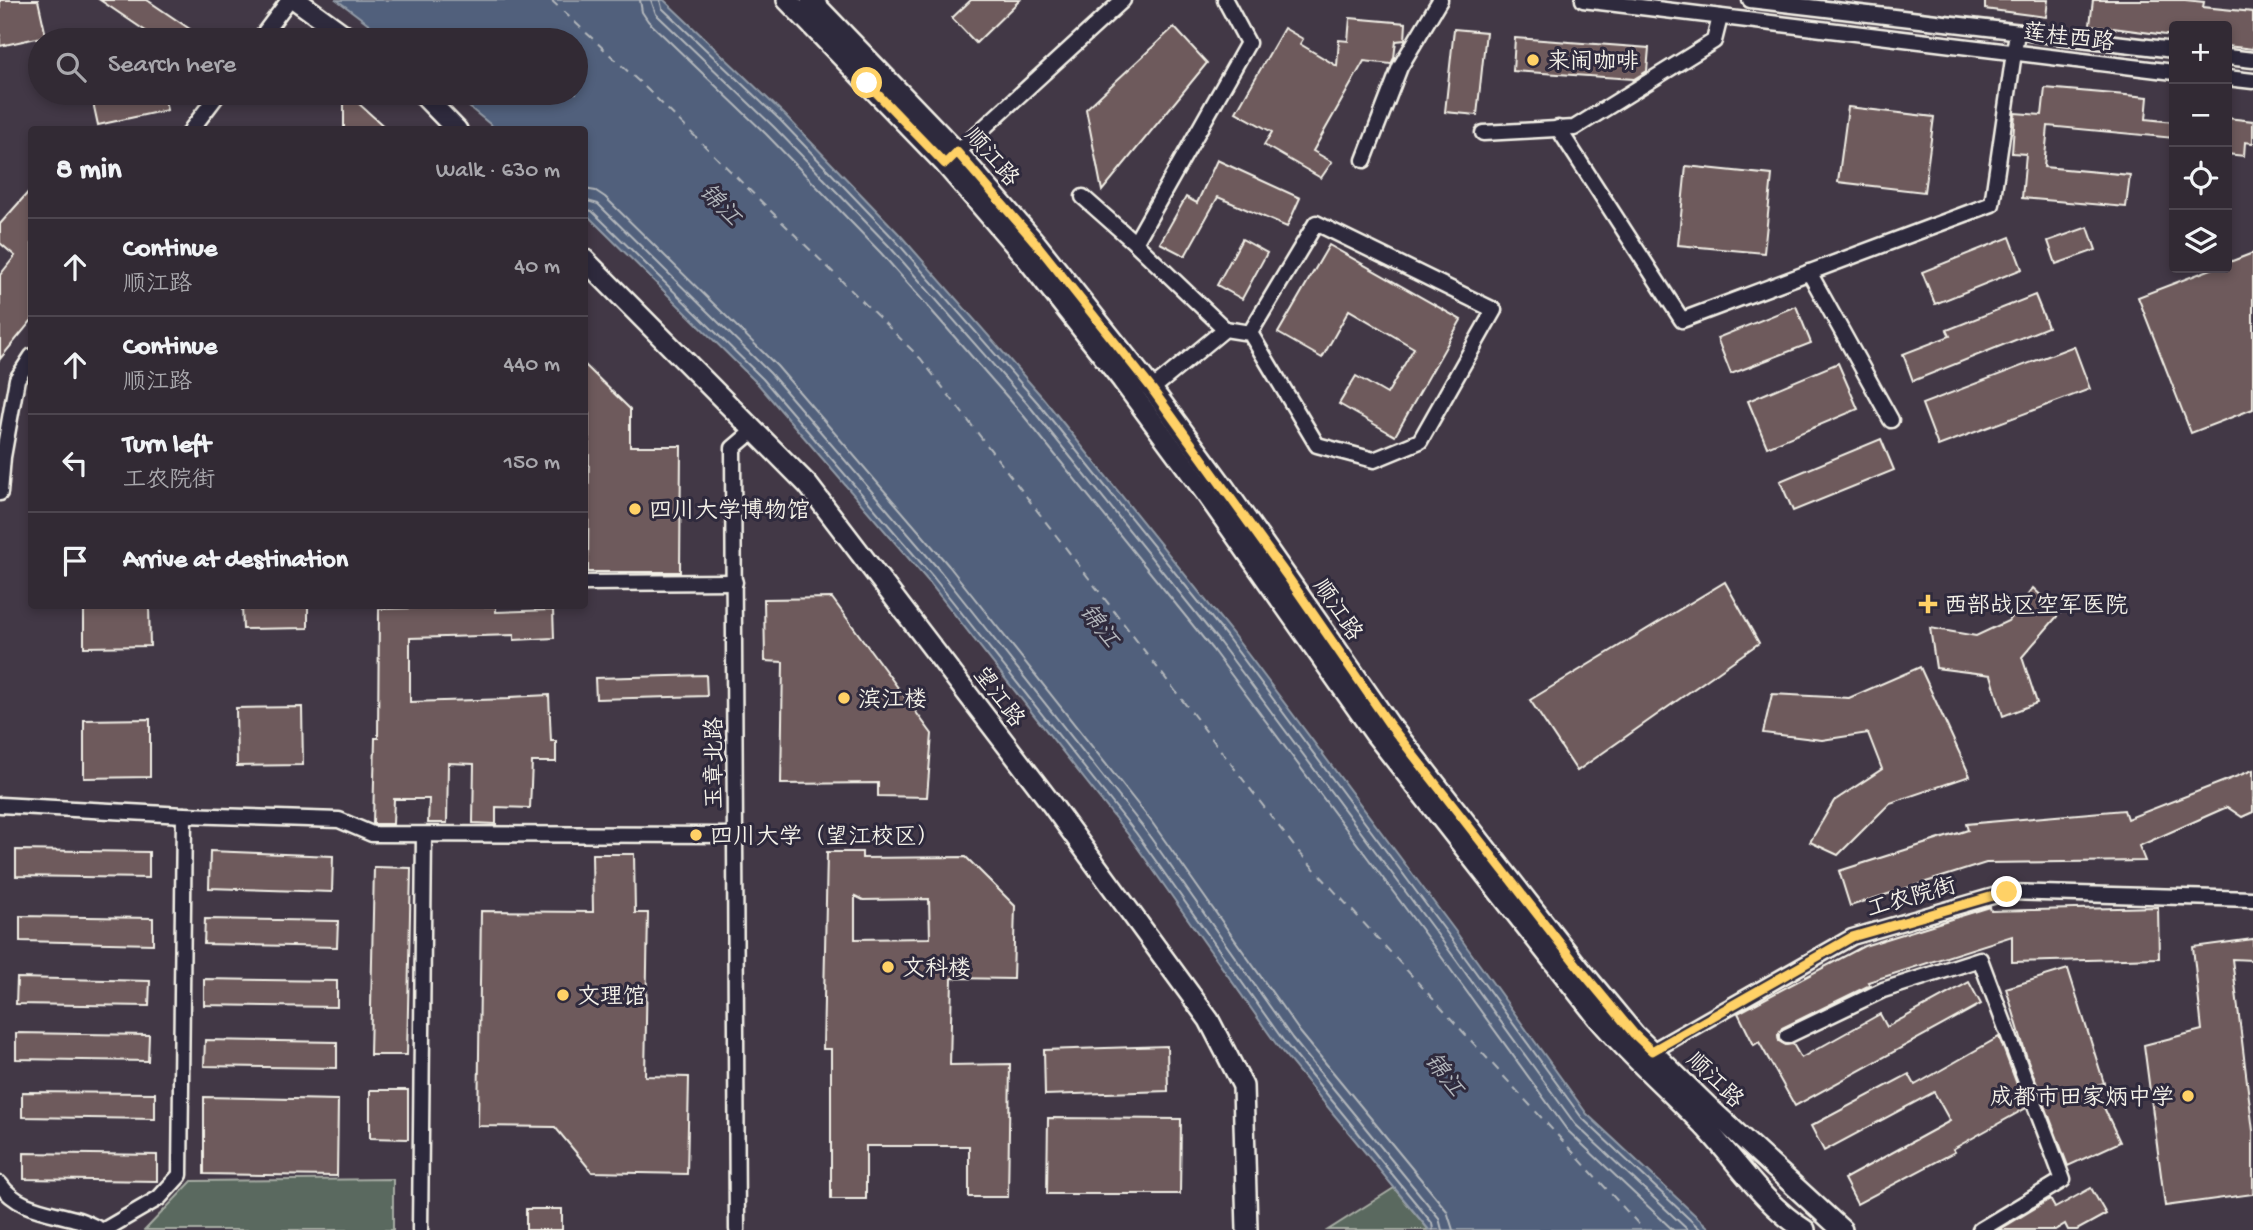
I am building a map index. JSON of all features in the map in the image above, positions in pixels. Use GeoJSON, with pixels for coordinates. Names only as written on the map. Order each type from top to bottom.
{"type":"FeatureCollection","features":[{"type":"Feature","properties":{"kind":"main road"},"geometry":{"type":"LineString","coordinates":[[296,0],[334,28]]}},
{"type":"Feature","properties":{"kind":"main road","name":"顺江路"},"geometry":{"type":"LineString","coordinates":[[787,0],[1035,242],[1152,389],[1272,554],[1389,724],[1580,969],[1634,1034],[1842,1230]]}},
{"type":"Feature","properties":{"kind":"main road","name":"顺江路"},"geometry":{"type":"LineString","coordinates":[[811,0],[951,158],[1122,380],[1277,591],[1375,734],[1567,979],[1622,1046],[1703,1125],[1754,1187],[1793,1223],[1805,1230]]}},
{"type":"Feature","properties":{"kind":"main road"},"geometry":{"type":"LineString","coordinates":[[433,105],[453,126]]}},
{"type":"Feature","properties":{"kind":"main road","name":"望江路"},"geometry":{"type":"LineString","coordinates":[[588,263],[808,485],[1047,797],[1209,1020],[1243,1086],[1247,1230]]}},
{"type":"Feature","properties":{"kind":"street"},"geometry":{"type":"LineString","coordinates":[[268,28],[289,0]]}},
{"type":"Feature","properties":{"kind":"street"},"geometry":{"type":"LineString","coordinates":[[951,158],[1123,0]]}},
{"type":"Feature","properties":{"kind":"street"},"geometry":{"type":"LineString","coordinates":[[1135,243],[1248,43],[1225,0]]}},
{"type":"Feature","properties":{"kind":"street"},"geometry":{"type":"LineString","coordinates":[[1364,160],[1400,67],[1440,0]]}},
{"type":"Feature","properties":{"kind":"street","name":"莲桂西路"},"geometry":{"type":"LineString","coordinates":[[1583,0],[2169,71]]}},
{"type":"Feature","properties":{"kind":"street","name":"莲桂西路"},"geometry":{"type":"LineString","coordinates":[[1750,0],[1807,3],[2169,49]]}},
{"type":"Feature","properties":{"kind":"street"},"geometry":{"type":"LineString","coordinates":[[1802,26],[1807,3]]}},
{"type":"Feature","properties":{"kind":"street"},"geometry":{"type":"LineString","coordinates":[[1483,133],[1574,128],[1714,41],[1720,17]]}},
{"type":"Feature","properties":{"kind":"street"},"geometry":{"type":"LineString","coordinates":[[1558,128],[1682,320],[1992,204],[2017,32]]}},
{"type":"Feature","properties":{"kind":"street"},"geometry":{"type":"LineString","coordinates":[[2232,58],[2253,60]]}},
{"type":"Feature","properties":{"kind":"street"},"geometry":{"type":"LineString","coordinates":[[2232,79],[2253,81]]}},
{"type":"Feature","properties":{"kind":"street"},"geometry":{"type":"LineString","coordinates":[[194,126],[210,105]]}},
{"type":"Feature","properties":{"kind":"street"},"geometry":{"type":"LineString","coordinates":[[1083,197],[1225,329],[1250,333]]}},
{"type":"Feature","properties":{"kind":"street"},"geometry":{"type":"LineString","coordinates":[[1316,223],[1494,310],[1420,441],[1374,460],[1317,445],[1250,333],[1316,223]]}},
{"type":"Feature","properties":{"kind":"street"},"geometry":{"type":"LineString","coordinates":[[1809,272],[1891,420]]}},
{"type":"Feature","properties":{"kind":"street"},"geometry":{"type":"LineString","coordinates":[[1152,389],[1225,329]]}},
{"type":"Feature","properties":{"kind":"street"},"geometry":{"type":"LineString","coordinates":[[0,493],[2,457],[18,379],[28,363]]}},
{"type":"Feature","properties":{"kind":"street","name":"玉章北路"},"geometry":{"type":"LineString","coordinates":[[737,1230],[733,448],[754,430]]}},
{"type":"Feature","properties":{"kind":"street"},"geometry":{"type":"LineString","coordinates":[[588,583],[735,582]]}},
{"type":"Feature","properties":{"kind":"street"},"geometry":{"type":"LineString","coordinates":[[0,805],[339,820],[372,834],[736,835]]}},
{"type":"Feature","properties":{"kind":"street"},"geometry":{"type":"LineString","coordinates":[[0,1184],[8,1195],[38,1211],[77,1219],[102,1230],[159,1198],[180,1175],[184,815]]}},
{"type":"Feature","properties":{"kind":"street"},"geometry":{"type":"LineString","coordinates":[[420,1230],[424,835]]}},
{"type":"Feature","properties":{"kind":"street","name":"工农院街"},"geometry":{"type":"LineString","coordinates":[[1652,1051],[1852,937],[2007,892],[2253,899]]}},
{"type":"Feature","properties":{"kind":"street"},"geometry":{"type":"LineString","coordinates":[[1787,1036],[1883,990],[1980,959],[2063,1181],[1980,1230]]}},
{"type":"Feature","properties":{"kind":"green space"},"geometry":{"type":"Polygon","coordinates":[[[393,1179],[393,1230],[145,1230],[192,1181],[393,1179]]]}},
{"type":"Feature","properties":{"kind":"green space"},"geometry":{"type":"Polygon","coordinates":[[[1394,1188],[1429,1230],[1328,1230],[1394,1188]]]}},
{"type":"Feature","properties":{"kind":"water","name":"锦江"},"geometry":{"type":"Polygon","coordinates":[[[337,0],[664,0],[785,115],[901,236],[1043,398],[1232,633],[1456,932],[1587,1114],[1711,1230],[1429,1230],[1279,1048],[1130,837],[929,582],[758,384],[588,216],[588,126],[492,126],[467,105],[588,105],[588,28],[374,28],[337,0]]]}},
{"type":"Feature","properties":{"kind":"building"},"geometry":{"type":"Polygon","coordinates":[[[0,0],[38,0],[44,28],[28,28],[28,40],[0,46],[0,0]]]}},
{"type":"Feature","properties":{"kind":"building"},"geometry":{"type":"Polygon","coordinates":[[[100,0],[147,0],[188,28],[141,28],[100,0]]]}},
{"type":"Feature","properties":{"kind":"building"},"geometry":{"type":"Polygon","coordinates":[[[971,0],[1020,0],[976,43],[952,18],[971,0]]]}},
{"type":"Feature","properties":{"kind":"building"},"geometry":{"type":"Polygon","coordinates":[[[1985,0],[2048,0],[2046,17],[1985,9],[1985,0]]]}},
{"type":"Feature","properties":{"kind":"building"},"geometry":{"type":"Polygon","coordinates":[[[2093,0],[2204,2],[2203,7],[2253,12],[2253,49],[2232,47],[2232,21],[2169,21],[2169,35],[2090,25],[2093,0]]]}},
{"type":"Feature","properties":{"kind":"building"},"geometry":{"type":"Polygon","coordinates":[[[1350,18],[1406,23],[1405,40],[1396,41],[1391,64],[1364,61],[1313,151],[1332,162],[1321,178],[1264,145],[1272,132],[1236,112],[1284,28],[1303,39],[1300,44],[1337,66],[1339,40],[1348,41],[1350,18]]]}},
{"type":"Feature","properties":{"kind":"building"},"geometry":{"type":"Polygon","coordinates":[[[1174,27],[1207,63],[1102,191],[1086,109],[1174,27]]]}},
{"type":"Feature","properties":{"kind":"building"},"geometry":{"type":"Polygon","coordinates":[[[1454,29],[1486,32],[1477,115],[1445,112],[1454,29]]]}},
{"type":"Feature","properties":{"kind":"building"},"geometry":{"type":"Polygon","coordinates":[[[1515,38],[1649,48],[1647,71],[1634,79],[1513,71],[1515,38]]]}},
{"type":"Feature","properties":{"kind":"building"},"geometry":{"type":"Polygon","coordinates":[[[2045,88],[2148,97],[2146,119],[2169,121],[2169,138],[2048,126],[2044,167],[2130,175],[2126,207],[2022,198],[2026,154],[2012,153],[2015,113],[2042,115],[2045,88]]]}},
{"type":"Feature","properties":{"kind":"building"},"geometry":{"type":"Polygon","coordinates":[[[94,105],[166,105],[167,110],[98,125],[94,105]]]}},
{"type":"Feature","properties":{"kind":"building"},"geometry":{"type":"Polygon","coordinates":[[[344,105],[360,105],[384,126],[344,126],[344,105]]]}},
{"type":"Feature","properties":{"kind":"building"},"geometry":{"type":"Polygon","coordinates":[[[1848,107],[1934,117],[1924,192],[1838,182],[1848,107]]]}},
{"type":"Feature","properties":{"kind":"building"},"geometry":{"type":"Polygon","coordinates":[[[2232,119],[2253,121],[2253,143],[2245,142],[2244,156],[2232,155],[2232,119]]]}},
{"type":"Feature","properties":{"kind":"building"},"geometry":{"type":"Polygon","coordinates":[[[1217,160],[1300,198],[1287,227],[1218,197],[1185,256],[1160,243],[1186,197],[1197,203],[1217,160]]]}},
{"type":"Feature","properties":{"kind":"building"},"geometry":{"type":"Polygon","coordinates":[[[1686,166],[1772,175],[1764,253],[1678,245],[1686,166]]]}},
{"type":"Feature","properties":{"kind":"building"},"geometry":{"type":"Polygon","coordinates":[[[28,192],[28,325],[0,359],[0,275],[15,256],[0,243],[0,224],[28,192]]]}},
{"type":"Feature","properties":{"kind":"building"},"geometry":{"type":"Polygon","coordinates":[[[2088,227],[2096,250],[2056,264],[2048,241],[2088,227]]]}},
{"type":"Feature","properties":{"kind":"building"},"geometry":{"type":"Polygon","coordinates":[[[2010,237],[2022,269],[1935,304],[1922,272],[2010,237]]]}},
{"type":"Feature","properties":{"kind":"building"},"geometry":{"type":"Polygon","coordinates":[[[1242,239],[1267,253],[1242,299],[1217,285],[1242,239]]]}},
{"type":"Feature","properties":{"kind":"building"},"geometry":{"type":"Polygon","coordinates":[[[1329,245],[1461,320],[1395,436],[1339,404],[1356,376],[1387,394],[1414,348],[1349,310],[1322,358],[1278,333],[1329,245]]]}},
{"type":"Feature","properties":{"kind":"building"},"geometry":{"type":"Polygon","coordinates":[[[2253,253],[2253,409],[2191,433],[2138,297],[2201,273],[2232,273],[2232,261],[2253,253]]]}},
{"type":"Feature","properties":{"kind":"building"},"geometry":{"type":"Polygon","coordinates":[[[2035,295],[2048,327],[1913,381],[1903,354],[1950,336],[1947,330],[2035,295]]]}},
{"type":"Feature","properties":{"kind":"building"},"geometry":{"type":"Polygon","coordinates":[[[1796,306],[1811,343],[1731,374],[1717,338],[1796,306]]]}},
{"type":"Feature","properties":{"kind":"building"},"geometry":{"type":"Polygon","coordinates":[[[2074,346],[2090,389],[1938,446],[1922,404],[2074,346]]]}},
{"type":"Feature","properties":{"kind":"building"},"geometry":{"type":"Polygon","coordinates":[[[1838,363],[1858,409],[1767,447],[1748,401],[1838,363]]]}},
{"type":"Feature","properties":{"kind":"building","name":"四川大学博物馆"},"geometry":{"type":"Polygon","coordinates":[[[588,368],[630,409],[630,446],[681,446],[680,572],[588,572],[588,368]]]}},
{"type":"Feature","properties":{"kind":"building"},"geometry":{"type":"Polygon","coordinates":[[[1881,439],[1894,470],[1793,511],[1780,481],[1881,439]]]}},
{"type":"Feature","properties":{"kind":"building"},"geometry":{"type":"Polygon","coordinates":[[[1725,582],[1759,643],[1577,771],[1530,700],[1725,582]]]}},
{"type":"Feature","properties":{"kind":"building"},"geometry":{"type":"Polygon","coordinates":[[[2033,588],[2060,613],[2022,657],[2037,703],[2003,716],[1991,675],[1936,668],[1930,628],[1976,636],[2008,621],[2033,588]]]}},
{"type":"Feature","properties":{"kind":"building","name":"滨江楼"},"geometry":{"type":"Polygon","coordinates":[[[832,598],[932,734],[927,797],[878,796],[878,783],[781,784],[783,662],[765,661],[764,599],[832,598]]]}},
{"type":"Feature","properties":{"kind":"building"},"geometry":{"type":"Polygon","coordinates":[[[84,609],[149,609],[150,646],[84,647],[84,609]]]}},
{"type":"Feature","properties":{"kind":"building"},"geometry":{"type":"Polygon","coordinates":[[[242,609],[308,609],[308,628],[243,629],[242,609]]]}},
{"type":"Feature","properties":{"kind":"building"},"geometry":{"type":"Polygon","coordinates":[[[379,609],[496,609],[496,612],[553,610],[554,638],[514,640],[514,635],[410,638],[410,702],[549,695],[551,741],[556,741],[556,762],[532,762],[530,808],[496,807],[496,824],[473,823],[474,764],[448,763],[447,823],[428,823],[429,799],[394,799],[393,824],[373,824],[375,738],[378,738],[379,609]]]}},
{"type":"Feature","properties":{"kind":"building"},"geometry":{"type":"Polygon","coordinates":[[[1920,667],[1970,776],[1890,803],[1838,855],[1810,842],[1834,801],[1882,769],[1868,733],[1822,740],[1763,733],[1772,694],[1849,698],[1920,667]]]}},
{"type":"Feature","properties":{"kind":"building"},"geometry":{"type":"Polygon","coordinates":[[[706,675],[707,696],[596,699],[595,678],[706,675]]]}},
{"type":"Feature","properties":{"kind":"building"},"geometry":{"type":"Polygon","coordinates":[[[302,707],[303,765],[237,766],[236,708],[302,707]]]}},
{"type":"Feature","properties":{"kind":"building"},"geometry":{"type":"Polygon","coordinates":[[[150,719],[150,777],[84,778],[84,720],[150,719]]]}},
{"type":"Feature","properties":{"kind":"building"},"geometry":{"type":"Polygon","coordinates":[[[2253,770],[2253,812],[2242,817],[2227,807],[2139,846],[2145,861],[1986,863],[1850,906],[1839,871],[1968,830],[1966,824],[2124,810],[2127,819],[2253,770]]]}},
{"type":"Feature","properties":{"kind":"building"},"geometry":{"type":"Polygon","coordinates":[[[16,850],[149,852],[149,878],[16,876],[16,850]]]}},
{"type":"Feature","properties":{"kind":"building"},"geometry":{"type":"Polygon","coordinates":[[[210,851],[333,856],[332,892],[209,888],[210,851]]]}},
{"type":"Feature","properties":{"kind":"building","name":"文科楼"},"geometry":{"type":"Polygon","coordinates":[[[827,852],[862,852],[862,858],[966,857],[1015,906],[1013,979],[952,978],[950,1065],[1010,1064],[1008,1197],[969,1197],[969,1146],[866,1146],[866,1199],[831,1199],[831,1049],[823,1049],[827,852]],[[855,896],[855,939],[930,938],[929,899],[863,900],[855,896]]]}},
{"type":"Feature","properties":{"kind":"building","name":"文理馆"},"geometry":{"type":"Polygon","coordinates":[[[592,854],[634,854],[635,913],[648,913],[645,1076],[689,1077],[687,1174],[592,1172],[555,1127],[478,1126],[481,911],[593,912],[592,854]]]}},
{"type":"Feature","properties":{"kind":"building"},"geometry":{"type":"Polygon","coordinates":[[[374,867],[411,868],[407,1055],[370,1055],[374,867]]]}},
{"type":"Feature","properties":{"kind":"building"},"geometry":{"type":"Polygon","coordinates":[[[1990,907],[1991,911],[2158,907],[2159,958],[2012,962],[2012,936],[1868,982],[1870,985],[1782,1028],[1778,1035],[1779,1041],[1786,1045],[1793,1044],[1801,1058],[1880,1014],[1887,1027],[1969,982],[1981,1004],[1795,1106],[1759,1042],[1754,1045],[1738,1013],[1864,946],[1990,907]]]}},
{"type":"Feature","properties":{"kind":"building"},"geometry":{"type":"Polygon","coordinates":[[[20,916],[153,918],[153,944],[20,941],[20,916]]]}},
{"type":"Feature","properties":{"kind":"building"},"geometry":{"type":"Polygon","coordinates":[[[205,919],[338,921],[337,947],[204,944],[205,919]]]}},
{"type":"Feature","properties":{"kind":"building"},"geometry":{"type":"Polygon","coordinates":[[[2253,939],[2253,960],[2232,959],[2253,1131],[2253,1194],[2165,1206],[2144,1045],[2202,1030],[2193,947],[2253,939]]]}},
{"type":"Feature","properties":{"kind":"building"},"geometry":{"type":"Polygon","coordinates":[[[2068,969],[2104,1083],[2094,1086],[2120,1142],[2068,1166],[2027,1058],[2006,988],[2068,969]]]}},
{"type":"Feature","properties":{"kind":"building"},"geometry":{"type":"Polygon","coordinates":[[[17,978],[150,981],[149,1006],[16,1004],[17,978]]]}},
{"type":"Feature","properties":{"kind":"building"},"geometry":{"type":"Polygon","coordinates":[[[204,979],[337,981],[337,1007],[204,1005],[204,979]]]}},
{"type":"Feature","properties":{"kind":"building"},"geometry":{"type":"Polygon","coordinates":[[[16,1033],[149,1035],[148,1061],[16,1059],[16,1033]]]}},
{"type":"Feature","properties":{"kind":"building"},"geometry":{"type":"Polygon","coordinates":[[[1999,1037],[2026,1108],[1953,1149],[1955,1152],[1857,1204],[1844,1179],[1950,1121],[1934,1092],[1824,1151],[1811,1126],[1909,1074],[1915,1085],[1999,1037]]]}},
{"type":"Feature","properties":{"kind":"building"},"geometry":{"type":"Polygon","coordinates":[[[205,1040],[337,1042],[337,1068],[204,1066],[205,1040]]]}},
{"type":"Feature","properties":{"kind":"building"},"geometry":{"type":"Polygon","coordinates":[[[1167,1046],[1168,1091],[1045,1095],[1044,1050],[1167,1046]]]}},
{"type":"Feature","properties":{"kind":"building"},"geometry":{"type":"Polygon","coordinates":[[[370,1090],[408,1090],[408,1139],[370,1138],[370,1090]]]}},
{"type":"Feature","properties":{"kind":"building"},"geometry":{"type":"Polygon","coordinates":[[[22,1092],[155,1093],[155,1119],[22,1117],[22,1092]]]}},
{"type":"Feature","properties":{"kind":"building"},"geometry":{"type":"Polygon","coordinates":[[[204,1097],[338,1100],[337,1176],[204,1174],[204,1097]]]}},
{"type":"Feature","properties":{"kind":"building"},"geometry":{"type":"Polygon","coordinates":[[[1048,1118],[1181,1119],[1180,1194],[1047,1194],[1048,1118]]]}},
{"type":"Feature","properties":{"kind":"building"},"geometry":{"type":"Polygon","coordinates":[[[24,1153],[157,1155],[157,1181],[24,1179],[24,1153]]]}},
{"type":"Feature","properties":{"kind":"building"},"geometry":{"type":"Polygon","coordinates":[[[2091,1188],[2106,1214],[2077,1230],[2068,1230],[2065,1224],[2055,1230],[1999,1230],[2050,1199],[2055,1208],[2091,1188]]]}},
{"type":"Feature","properties":{"kind":"building"},"geometry":{"type":"Polygon","coordinates":[[[526,1209],[562,1209],[562,1230],[526,1230],[526,1209]]]}},
{"type":"Feature","properties":{"kind":"ferry route"},"geometry":{"type":"LineString","coordinates":[[551,0],[581,28]]}},
{"type":"Feature","properties":{"kind":"ferry route"},"geometry":{"type":"LineString","coordinates":[[588,34],[921,359],[1297,850],[1644,1230]]}},
{"type":"Feature","properties":{"kind":"place","name":"来闹咖啡"},"geometry":{"type":"Point","coordinates":[1533,60]}},
{"type":"Feature","properties":{"kind":"place","name":"四川大学博物馆"},"geometry":{"type":"Point","coordinates":[635,509]}},
{"type":"Feature","properties":{"kind":"place","name":"西部战区空军医院"},"geometry":{"type":"Point","coordinates":[1928,604]}},
{"type":"Feature","properties":{"kind":"place","name":"滨江楼"},"geometry":{"type":"Point","coordinates":[844,698]}},
{"type":"Feature","properties":{"kind":"place","name":"四川大学（望江校区）"},"geometry":{"type":"Point","coordinates":[696,835]}},
{"type":"Feature","properties":{"kind":"place","name":"文科楼"},"geometry":{"type":"Point","coordinates":[888,967]}},
{"type":"Feature","properties":{"kind":"place","name":"文理馆"},"geometry":{"type":"Point","coordinates":[563,995]}},
{"type":"Feature","properties":{"kind":"place","name":"成都市田家炳中学"},"geometry":{"type":"Point","coordinates":[2188,1096]}},
{"type":"Feature","properties":{"kind":"route"},"geometry":{"type":"LineString","coordinates":[[867,83],[945,164],[957,152],[1035,242],[1152,389],[1224,487],[1389,724],[1580,969],[1634,1034],[1652,1051],[1852,937],[2007,892]]}}]}
